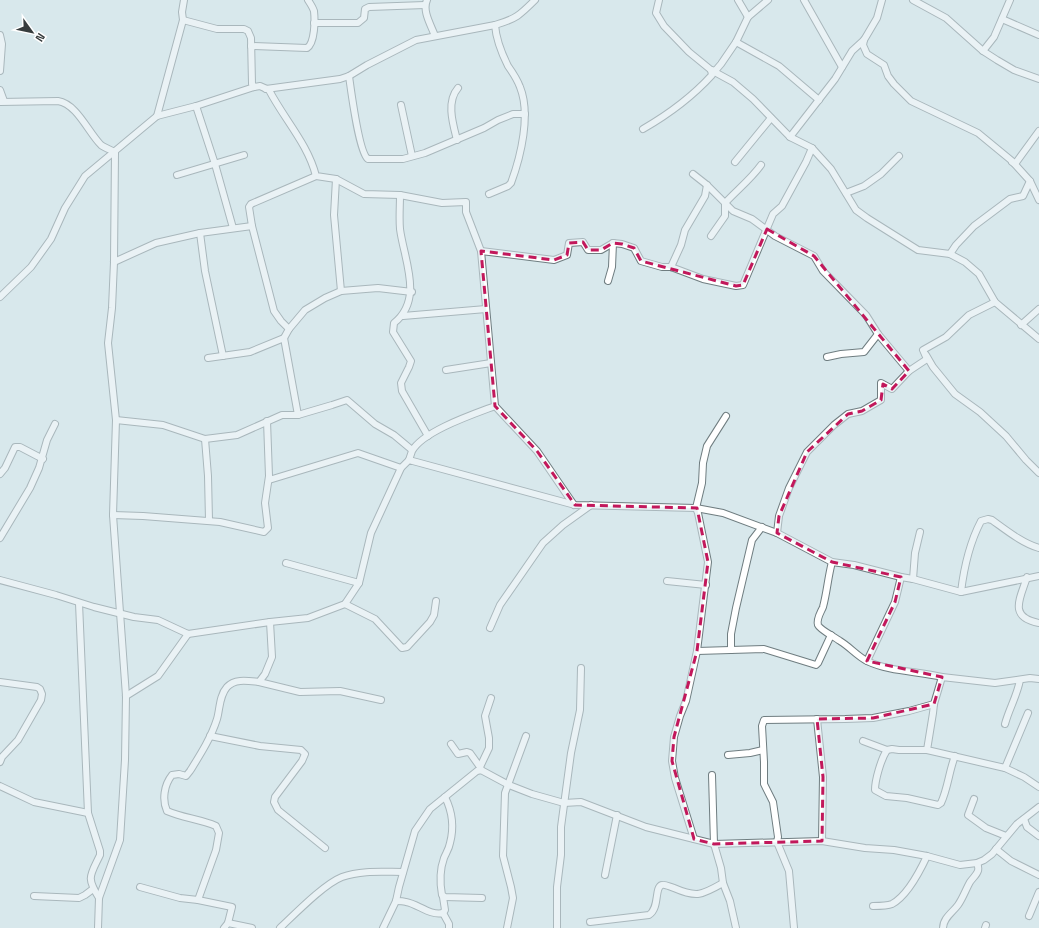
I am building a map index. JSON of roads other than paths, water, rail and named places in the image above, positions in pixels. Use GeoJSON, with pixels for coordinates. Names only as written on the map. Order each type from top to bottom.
{"type":"FeatureCollection","features":[{"type":"Feature","properties":{"kind":"street"},"geometry":{"type":"LineString","coordinates":[[157,116],[183,20],[182,12],[184,0]]}},
{"type":"Feature","properties":{"kind":"street"},"geometry":{"type":"LineString","coordinates":[[251,46],[307,48],[310,46],[314,23],[314,10],[308,0]]}},
{"type":"Feature","properties":{"kind":"street"},"geometry":{"type":"LineString","coordinates":[[266,89],[340,79],[349,76],[367,64],[416,40],[510,21],[520,16],[535,0]]}},
{"type":"Feature","properties":{"kind":"street"},"geometry":{"type":"LineString","coordinates":[[659,0],[656,13],[664,26],[689,52],[711,70],[733,82],[748,94],[790,137],[812,148],[831,169],[856,210],[918,250],[950,254],[965,262],[979,274],[995,302],[1039,339]]}},
{"type":"Feature","properties":{"kind":"street"},"geometry":{"type":"LineString","coordinates":[[738,0],[748,17]]}},
{"type":"Feature","properties":{"kind":"street"},"geometry":{"type":"LineString","coordinates":[[711,70],[715,71],[721,64],[736,42],[748,17],[768,0]]}},
{"type":"Feature","properties":{"kind":"street"},"geometry":{"type":"LineString","coordinates":[[804,0],[842,67]]}},
{"type":"Feature","properties":{"kind":"street"},"geometry":{"type":"LineString","coordinates":[[790,137],[819,100],[852,51],[864,40],[877,18],[882,0]]}},
{"type":"Feature","properties":{"kind":"street"},"geometry":{"type":"LineString","coordinates":[[912,0],[946,18],[983,51],[1014,70],[1039,79]]}},
{"type":"Feature","properties":{"kind":"street"},"geometry":{"type":"LineString","coordinates":[[983,51],[994,38],[1010,0]]}},
{"type":"Feature","properties":{"kind":"street"},"geometry":{"type":"LineString","coordinates":[[314,23],[358,23],[364,18],[365,9],[369,7],[426,3],[428,17],[435,36]]}},
{"type":"Feature","properties":{"kind":"street"},"geometry":{"type":"LineString","coordinates":[[1002,19],[1039,35]]}},
{"type":"Feature","properties":{"kind":"street"},"geometry":{"type":"LineString","coordinates":[[183,20],[217,29],[244,29],[248,31],[251,38],[252,84],[254,87]]}},
{"type":"Feature","properties":{"kind":"street"},"geometry":{"type":"LineString","coordinates":[[489,194],[508,186],[511,183],[521,150],[525,114],[525,100],[516,78],[502,54],[495,25]]}},
{"type":"Feature","properties":{"kind":"street"},"geometry":{"type":"LineString","coordinates":[[0,35],[2,44],[0,71]]}},
{"type":"Feature","properties":{"kind":"street"},"geometry":{"type":"LineString","coordinates":[[864,40],[863,45],[867,54],[884,65],[888,76],[911,101],[978,134],[1012,162],[1030,181],[1039,200]]}},
{"type":"Feature","properties":{"kind":"street"},"geometry":{"type":"LineString","coordinates":[[736,42],[779,66],[819,100]]}},
{"type":"Feature","properties":{"kind":"street"},"geometry":{"type":"LineString","coordinates":[[644,129],[668,114],[700,88],[712,75],[711,70]]}},
{"type":"Feature","properties":{"kind":"street"},"geometry":{"type":"LineString","coordinates":[[349,76],[358,133],[366,158],[403,158],[425,153],[513,114],[525,114]]}},
{"type":"Feature","properties":{"kind":"street"},"geometry":{"type":"LineString","coordinates":[[0,297],[30,266],[52,240],[64,208],[85,176],[157,116],[196,106],[260,86],[268,90],[278,108],[300,138],[316,176]]}},
{"type":"Feature","properties":{"kind":"street"},"geometry":{"type":"LineString","coordinates":[[457,140],[451,110],[454,92],[458,88]]}},
{"type":"Feature","properties":{"kind":"street"},"geometry":{"type":"LineString","coordinates":[[0,90],[2,101],[65,102],[72,108],[102,146],[115,152]]}},
{"type":"Feature","properties":{"kind":"street"},"geometry":{"type":"LineString","coordinates":[[401,105],[412,156]]}},
{"type":"Feature","properties":{"kind":"street"},"geometry":{"type":"LineString","coordinates":[[196,106],[215,164],[233,228]]}},
{"type":"Feature","properties":{"kind":"street"},"geometry":{"type":"LineString","coordinates":[[735,162],[771,118]]}},
{"type":"Feature","properties":{"kind":"street"},"geometry":{"type":"LineString","coordinates":[[1012,162],[1015,164],[1039,131]]}},
{"type":"Feature","properties":{"kind":"street"},"geometry":{"type":"LineString","coordinates":[[481,251],[554,260],[567,255],[569,243],[583,242],[588,250],[601,250],[612,243],[622,244],[634,248],[641,261],[662,267],[671,267],[703,279],[736,286],[743,285],[773,214],[782,206],[812,148]]}},
{"type":"Feature","properties":{"kind":"street"},"geometry":{"type":"LineString","coordinates":[[98,928],[99,898],[120,840],[125,760],[126,696],[113,515],[116,420],[108,343],[112,308],[114,262],[115,152]]}},
{"type":"Feature","properties":{"kind":"street"},"geometry":{"type":"LineString","coordinates":[[177,175],[244,155]]}},
{"type":"Feature","properties":{"kind":"street"},"geometry":{"type":"LineString","coordinates":[[846,193],[864,186],[881,174],[899,156]]}},
{"type":"Feature","properties":{"kind":"street"},"geometry":{"type":"LineString","coordinates":[[711,236],[725,216],[725,203],[752,177],[761,165]]}},
{"type":"Feature","properties":{"kind":"street"},"geometry":{"type":"LineString","coordinates":[[693,174],[707,185],[733,211],[752,219],[776,236],[814,256],[823,271],[866,315],[878,334],[910,371]]}},
{"type":"Feature","properties":{"kind":"street"},"geometry":{"type":"LineString","coordinates":[[289,329],[274,311],[252,226],[249,207],[251,204],[316,176],[336,179],[364,194],[400,195],[442,203],[466,202],[466,212],[481,251],[495,406],[537,451],[575,505]]}},
{"type":"Feature","properties":{"kind":"street"},"geometry":{"type":"LineString","coordinates":[[336,179],[334,215],[341,291]]}},
{"type":"Feature","properties":{"kind":"street"},"geometry":{"type":"LineString","coordinates":[[950,254],[966,233],[990,213],[1010,199],[1023,196],[1030,181]]}},
{"type":"Feature","properties":{"kind":"street"},"geometry":{"type":"LineString","coordinates":[[671,267],[681,246],[685,230],[700,202],[705,196],[707,185]]}},
{"type":"Feature","properties":{"kind":"street"},"geometry":{"type":"LineString","coordinates":[[400,195],[400,229],[412,292],[403,316],[394,323],[393,332],[411,361],[401,383],[402,390],[428,436]]}},
{"type":"Feature","properties":{"kind":"street"},"geometry":{"type":"LineString","coordinates":[[114,262],[156,243],[200,233],[252,226]]}},
{"type":"Feature","properties":{"kind":"street"},"geometry":{"type":"LineString","coordinates":[[200,233],[205,271],[223,356]]}},
{"type":"Feature","properties":{"kind":"street"},"geometry":{"type":"LineString","coordinates":[[608,281],[612,267],[612,243]]}},
{"type":"Feature","properties":{"kind":"street"},"geometry":{"type":"LineString","coordinates":[[208,358],[250,352],[284,338],[289,329],[305,310],[325,298],[341,291],[378,288],[412,292]]}},
{"type":"Feature","properties":{"kind":"street"},"geometry":{"type":"LineString","coordinates":[[923,350],[946,337],[969,315],[995,302]]}},
{"type":"Feature","properties":{"kind":"street"},"geometry":{"type":"LineString","coordinates":[[403,316],[486,309]]}},
{"type":"Feature","properties":{"kind":"street"},"geometry":{"type":"LineString","coordinates":[[1021,325],[1039,309]]}},
{"type":"Feature","properties":{"kind":"street"},"geometry":{"type":"LineString","coordinates":[[827,357],[864,352],[878,334]]}},
{"type":"Feature","properties":{"kind":"street"},"geometry":{"type":"LineString","coordinates":[[284,338],[298,415]]}},
{"type":"Feature","properties":{"kind":"street"},"geometry":{"type":"LineString","coordinates":[[777,533],[779,516],[789,488],[807,452],[834,425],[848,414],[862,411],[881,400],[881,383],[892,390],[910,371],[927,359],[923,350]]}},
{"type":"Feature","properties":{"kind":"street"},"geometry":{"type":"LineString","coordinates":[[923,350],[933,367],[955,394],[980,412],[1006,436],[1039,474]]}},
{"type":"Feature","properties":{"kind":"street"},"geometry":{"type":"LineString","coordinates":[[446,370],[491,363]]}},
{"type":"Feature","properties":{"kind":"street"},"geometry":{"type":"LineString","coordinates":[[116,420],[163,425],[205,439],[237,435],[282,415],[298,415],[347,400],[375,424],[394,435],[412,450]]}},
{"type":"Feature","properties":{"kind":"street"},"geometry":{"type":"LineString","coordinates":[[0,580],[134,617],[158,620],[188,634],[308,618],[345,604],[359,584],[371,533],[401,468],[409,460],[412,450],[428,436],[460,419],[495,406]]}},
{"type":"Feature","properties":{"kind":"street"},"geometry":{"type":"LineString","coordinates":[[694,839],[677,785],[672,761],[674,737],[686,701],[697,651],[706,585],[708,562],[696,508],[702,483],[703,463],[707,446],[726,416]]}},
{"type":"Feature","properties":{"kind":"street"},"geometry":{"type":"LineString","coordinates":[[113,515],[209,520],[264,532],[268,528],[265,503],[268,480],[270,476],[267,421]]}},
{"type":"Feature","properties":{"kind":"street"},"geometry":{"type":"LineString","coordinates":[[0,538],[30,488],[43,459],[47,440],[55,424]]}},
{"type":"Feature","properties":{"kind":"street"},"geometry":{"type":"LineString","coordinates":[[205,439],[209,520]]}},
{"type":"Feature","properties":{"kind":"street"},"geometry":{"type":"LineString","coordinates":[[0,474],[15,447],[20,447],[43,459]]}},
{"type":"Feature","properties":{"kind":"street"},"geometry":{"type":"LineString","coordinates":[[268,480],[358,453],[401,468]]}},
{"type":"Feature","properties":{"kind":"street"},"geometry":{"type":"LineString","coordinates":[[409,460],[575,505],[696,508],[724,513],[777,533],[832,562],[854,565],[961,592],[1027,577],[1039,576]]}},
{"type":"Feature","properties":{"kind":"street"},"geometry":{"type":"LineString","coordinates":[[490,628],[500,605],[543,543],[591,505]]}},
{"type":"Feature","properties":{"kind":"street"},"geometry":{"type":"LineString","coordinates":[[961,592],[964,566],[974,534],[981,522],[988,519],[992,520],[1015,536],[1039,548]]}},
{"type":"Feature","properties":{"kind":"street"},"geometry":{"type":"LineString","coordinates":[[731,650],[731,634],[752,540],[762,527]]}},
{"type":"Feature","properties":{"kind":"street"},"geometry":{"type":"LineString","coordinates":[[913,579],[915,553],[920,532]]}},
{"type":"Feature","properties":{"kind":"street"},"geometry":{"type":"LineString","coordinates":[[832,562],[818,624],[830,635],[867,661],[910,672],[995,683],[1030,678],[1039,679]]}},
{"type":"Feature","properties":{"kind":"street"},"geometry":{"type":"LineString","coordinates":[[286,563],[359,584]]}},
{"type":"Feature","properties":{"kind":"street"},"geometry":{"type":"LineString","coordinates":[[867,661],[895,602],[901,577]]}},
{"type":"Feature","properties":{"kind":"street"},"geometry":{"type":"LineString","coordinates":[[1027,577],[1018,604],[1019,612],[1028,621],[1039,623]]}},
{"type":"Feature","properties":{"kind":"street"},"geometry":{"type":"LineString","coordinates":[[667,581],[706,585]]}},
{"type":"Feature","properties":{"kind":"street"},"geometry":{"type":"LineString","coordinates":[[345,604],[375,619],[402,648],[407,647],[430,622],[434,615],[436,601]]}},
{"type":"Feature","properties":{"kind":"street"},"geometry":{"type":"LineString","coordinates":[[80,603],[88,813],[100,852],[90,877],[93,889],[99,898]]}},
{"type":"Feature","properties":{"kind":"street"},"geometry":{"type":"LineString","coordinates":[[259,682],[265,674],[272,656],[270,622]]}},
{"type":"Feature","properties":{"kind":"street"},"geometry":{"type":"LineString","coordinates":[[126,696],[158,676],[188,634]]}},
{"type":"Feature","properties":{"kind":"street"},"geometry":{"type":"LineString","coordinates":[[697,651],[764,649],[816,665],[830,635]]}},
{"type":"Feature","properties":{"kind":"street"},"geometry":{"type":"LineString","coordinates":[[557,928],[557,887],[561,855],[561,827],[571,753],[580,710],[581,668]]}},
{"type":"Feature","properties":{"kind":"street"},"geometry":{"type":"LineString","coordinates":[[927,750],[934,713],[934,704],[942,677]]}},
{"type":"Feature","properties":{"kind":"street"},"geometry":{"type":"LineString","coordinates":[[198,900],[216,850],[219,833],[216,826],[179,817],[167,812],[163,804],[166,782],[172,775],[179,774],[186,776],[210,736],[217,719],[221,700],[227,687],[240,680],[259,682],[300,692],[340,692],[381,700]]}},
{"type":"Feature","properties":{"kind":"street"},"geometry":{"type":"LineString","coordinates":[[1005,724],[1008,712],[1018,692],[1020,680]]}},
{"type":"Feature","properties":{"kind":"street"},"geometry":{"type":"LineString","coordinates":[[0,682],[37,687],[40,689],[42,694],[41,700],[18,740],[2,757],[0,762]]}},
{"type":"Feature","properties":{"kind":"street"},"geometry":{"type":"LineString","coordinates":[[383,928],[396,901],[415,831],[430,809],[480,768],[489,748],[489,738],[484,716],[491,698]]}},
{"type":"Feature","properties":{"kind":"street"},"geometry":{"type":"LineString","coordinates":[[794,928],[788,871],[777,842],[778,837],[773,802],[764,784],[762,726],[764,720],[873,718],[909,711],[934,704]]}},
{"type":"Feature","properties":{"kind":"street"},"geometry":{"type":"LineString","coordinates":[[1005,768],[1028,713]]}},
{"type":"Feature","properties":{"kind":"street"},"geometry":{"type":"LineString","coordinates":[[816,719],[823,777],[822,841]]}},
{"type":"Feature","properties":{"kind":"street"},"geometry":{"type":"LineString","coordinates":[[210,736],[260,746],[301,750],[305,754],[302,761],[275,797],[274,802],[278,810],[325,848]]}},
{"type":"Feature","properties":{"kind":"street"},"geometry":{"type":"LineString","coordinates":[[507,928],[513,898],[503,856],[504,798],[526,736]]}},
{"type":"Feature","properties":{"kind":"street"},"geometry":{"type":"LineString","coordinates":[[862,741],[887,750],[927,750],[1005,768],[1024,777],[1039,787]]}},
{"type":"Feature","properties":{"kind":"street"},"geometry":{"type":"LineString","coordinates":[[452,744],[458,754],[467,752],[470,753],[480,768],[509,785],[532,794],[564,803],[581,802],[646,827],[714,844],[822,841],[927,856],[960,866],[977,863],[984,860],[996,849],[1017,824],[1039,807]]}},
{"type":"Feature","properties":{"kind":"street"},"geometry":{"type":"LineString","coordinates":[[728,755],[763,750]]}},
{"type":"Feature","properties":{"kind":"street"},"geometry":{"type":"LineString","coordinates":[[887,750],[883,755],[875,790],[886,796],[907,798],[938,805],[944,797],[955,756]]}},
{"type":"Feature","properties":{"kind":"street"},"geometry":{"type":"LineString","coordinates":[[712,776],[714,795],[714,844],[736,928]]}},
{"type":"Feature","properties":{"kind":"street"},"geometry":{"type":"LineString","coordinates":[[0,786],[34,802],[88,813]]}},
{"type":"Feature","properties":{"kind":"street"},"geometry":{"type":"LineString","coordinates":[[445,797],[450,808],[452,832],[450,843],[442,865],[441,889],[445,910],[443,913],[449,924],[449,928]]}},
{"type":"Feature","properties":{"kind":"street"},"geometry":{"type":"LineString","coordinates":[[974,799],[968,815],[986,828],[1006,836]]}},
{"type":"Feature","properties":{"kind":"street"},"geometry":{"type":"LineString","coordinates":[[605,875],[617,816]]}},
{"type":"Feature","properties":{"kind":"street"},"geometry":{"type":"LineString","coordinates":[[1024,819],[1027,827],[1039,836]]}},
{"type":"Feature","properties":{"kind":"street"},"geometry":{"type":"LineString","coordinates":[[996,849],[1011,861],[1039,875]]}},
{"type":"Feature","properties":{"kind":"street"},"geometry":{"type":"LineString","coordinates":[[873,906],[891,905],[900,897],[916,878],[927,856]]}},
{"type":"Feature","properties":{"kind":"street"},"geometry":{"type":"LineString","coordinates":[[943,928],[943,923],[958,904],[971,881],[978,873],[979,866],[977,863]]}},
{"type":"Feature","properties":{"kind":"street"},"geometry":{"type":"LineString","coordinates":[[280,928],[329,884],[342,877],[366,872],[403,872]]}},
{"type":"Feature","properties":{"kind":"street"},"geometry":{"type":"LineString","coordinates":[[590,922],[649,915],[654,912],[656,907],[658,887],[661,885],[695,895],[706,893],[723,883]]}},
{"type":"Feature","properties":{"kind":"street"},"geometry":{"type":"LineString","coordinates":[[140,887],[180,898],[232,907],[226,925],[252,928]]}},
{"type":"Feature","properties":{"kind":"street"},"geometry":{"type":"LineString","coordinates":[[34,896],[79,898],[93,889]]}},
{"type":"Feature","properties":{"kind":"street"},"geometry":{"type":"LineString","coordinates":[[1029,916],[1039,892]]}},
{"type":"Feature","properties":{"kind":"street"},"geometry":{"type":"LineString","coordinates":[[443,897],[482,898]]}},
{"type":"Feature","properties":{"kind":"street"},"geometry":{"type":"LineString","coordinates":[[396,901],[406,902],[430,912],[440,914],[443,913]]}}]}
